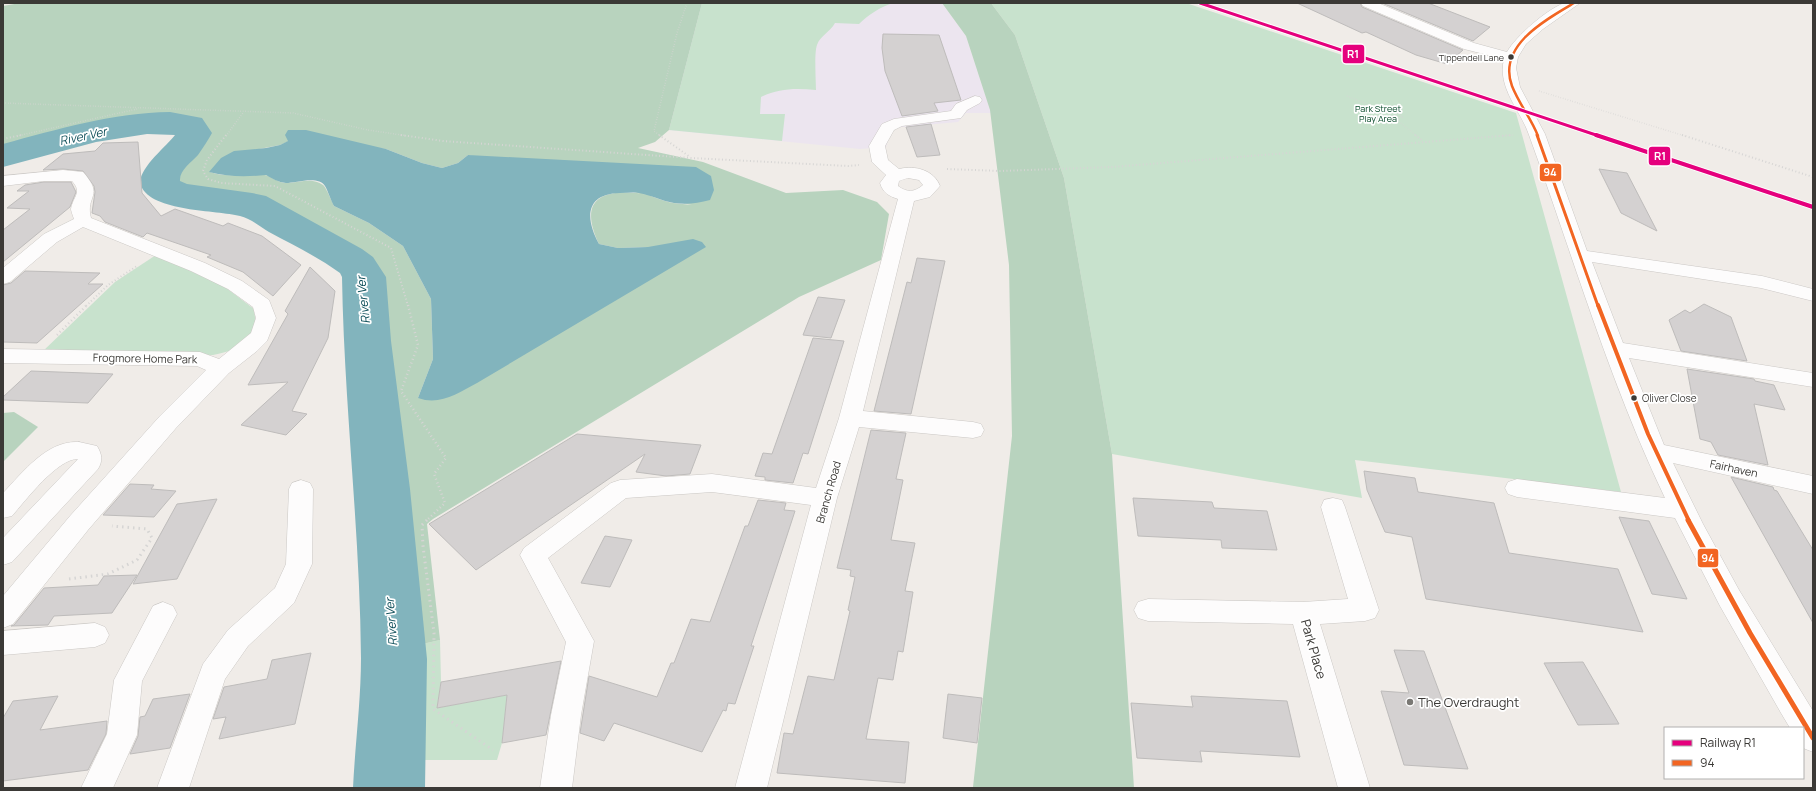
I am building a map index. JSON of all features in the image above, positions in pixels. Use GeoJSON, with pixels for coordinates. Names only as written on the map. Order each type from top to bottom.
{"type":"FeatureCollection","features":[{"type":"Feature","properties":{"kind":"street"},"geometry":{"type":"LineString","coordinates":[[1367,3],[1469,46],[1511,57]]}},
{"type":"Feature","properties":{"kind":"street"},"geometry":{"type":"LineString","coordinates":[[1552,3],[1570,5]]}},
{"type":"Feature","properties":{"kind":"street"},"geometry":{"type":"LineString","coordinates":[[1570,5],[1535,29],[1519,44],[1511,57],[1510,82],[1536,130],[1553,185],[1655,451],[1693,530],[1777,680],[1813,738]]}},
{"type":"Feature","properties":{"kind":"street"},"geometry":{"type":"LineString","coordinates":[[896,175],[880,162],[878,146],[888,127],[899,122],[956,115],[960,107],[975,100]]}},
{"type":"Feature","properties":{"kind":"street"},"geometry":{"type":"LineString","coordinates":[[912,173],[927,178],[931,182],[932,186],[923,194],[907,196],[898,195],[888,188],[890,179],[896,175],[912,173]]}},
{"type":"Feature","properties":{"kind":"street"},"geometry":{"type":"LineString","coordinates":[[3,181],[44,176],[77,176],[84,184],[86,193],[80,209],[83,221]]}},
{"type":"Feature","properties":{"kind":"street","name":"Branch Road"},"geometry":{"type":"LineString","coordinates":[[751,788],[825,498],[850,418],[907,196]]}},
{"type":"Feature","properties":{"kind":"street"},"geometry":{"type":"LineString","coordinates":[[3,278],[55,234],[68,226],[83,221],[198,267],[235,285],[262,304],[266,318],[260,336],[250,346],[220,368],[129,466],[79,523],[3,616]]}},
{"type":"Feature","properties":{"kind":"street"},"geometry":{"type":"LineString","coordinates":[[1580,255],[1762,282],[1813,295]]}},
{"type":"Feature","properties":{"kind":"street"},"geometry":{"type":"LineString","coordinates":[[1615,349],[1813,380]]}},
{"type":"Feature","properties":{"kind":"street","name":"Frogmore Home Park"},"geometry":{"type":"LineString","coordinates":[[3,356],[200,359],[220,368]]}},
{"type":"Feature","properties":{"kind":"street"},"geometry":{"type":"LineString","coordinates":[[850,418],[973,430]]}},
{"type":"Feature","properties":{"kind":"street"},"geometry":{"type":"LineString","coordinates":[[3,509],[52,460],[65,452],[76,450],[89,452],[90,463],[3,555]]}},
{"type":"Feature","properties":{"kind":"street","name":"Fairhaven"},"geometry":{"type":"LineString","coordinates":[[1655,451],[1813,485]]}},
{"type":"Feature","properties":{"kind":"street"},"geometry":{"type":"LineString","coordinates":[[90,463],[129,466]]}},
{"type":"Feature","properties":{"kind":"street"},"geometry":{"type":"LineString","coordinates":[[556,788],[566,715],[580,641],[534,555],[620,489],[712,483],[825,498]]}},
{"type":"Feature","properties":{"kind":"street"},"geometry":{"type":"LineString","coordinates":[[1517,488],[1684,510]]}},
{"type":"Feature","properties":{"kind":"street"},"geometry":{"type":"LineString","coordinates":[[173,788],[213,673],[238,638],[285,595],[299,564],[301,489]]}},
{"type":"Feature","properties":{"kind":"street"},"geometry":{"type":"LineString","coordinates":[[1303,613],[1365,610],[1333,507]]}},
{"type":"Feature","properties":{"kind":"street","name":"Park Place"},"geometry":{"type":"LineString","coordinates":[[1148,610],[1303,613],[1354,788]]}},
{"type":"Feature","properties":{"kind":"street"},"geometry":{"type":"LineString","coordinates":[[97,788],[122,735],[128,680],[163,614]]}},
{"type":"Feature","properties":{"kind":"street"},"geometry":{"type":"LineString","coordinates":[[3,644],[95,635]]}},
{"type":"Feature","properties":{"kind":"path"},"geometry":{"type":"LineString","coordinates":[[687,3],[677,33],[654,132],[691,158]]}},
{"type":"Feature","properties":{"kind":"path"},"geometry":{"type":"LineString","coordinates":[[1535,90],[1610,112],[1813,177]]}},
{"type":"Feature","properties":{"kind":"path"},"geometry":{"type":"LineString","coordinates":[[1347,96],[1382,110],[1392,110],[1401,114],[1401,119],[1397,120]]}},
{"type":"Feature","properties":{"kind":"path"},"geometry":{"type":"LineString","coordinates":[[3,104],[243,113],[293,113],[368,130],[443,141],[691,158],[848,166],[880,162]]}},
{"type":"Feature","properties":{"kind":"path"},"geometry":{"type":"LineString","coordinates":[[3,139],[141,108]]}},
{"type":"Feature","properties":{"kind":"path"},"geometry":{"type":"LineString","coordinates":[[1382,110],[1380,112],[1382,117],[1397,120],[1424,142]]}},
{"type":"Feature","properties":{"kind":"path"},"geometry":{"type":"LineString","coordinates":[[243,113],[207,160],[203,171],[208,179],[221,183],[246,183],[275,186],[391,248],[403,284],[418,345],[401,391],[446,458],[434,474],[445,503],[422,524],[423,546],[434,633],[433,709],[493,750]]}},
{"type":"Feature","properties":{"kind":"path"},"geometry":{"type":"LineString","coordinates":[[944,169],[1000,171],[1112,167],[1517,134]]}},
{"type":"Feature","properties":{"kind":"path"},"geometry":{"type":"LineString","coordinates":[[35,356],[108,285],[159,252]]}},
{"type":"Feature","properties":{"kind":"path"},"geometry":{"type":"LineString","coordinates":[[32,579],[59,580],[108,574],[137,560],[152,538],[147,529],[79,523]]}},
{"type":"Feature","properties":{"kind":"shaded area"},"geometry":{"type":"Polygon","coordinates":[[[702,3],[942,3],[966,36],[991,113],[966,113],[958,122],[892,128],[886,147],[860,149],[669,130],[702,3]]]}},
{"type":"Feature","properties":{"kind":"green space"},"geometry":{"type":"Polygon","coordinates":[[[20,3],[702,3],[669,130],[655,142],[638,148],[703,162],[786,193],[843,190],[877,202],[889,214],[881,260],[799,297],[433,519],[427,524],[440,640],[405,648],[402,532],[374,265],[367,258],[348,252],[279,213],[247,200],[173,187],[166,181],[173,164],[197,145],[207,133],[203,123],[194,119],[169,118],[95,129],[3,153],[3,6],[20,3]],[[289,141],[280,145],[249,151],[234,152],[210,172],[224,175],[265,175],[283,183],[315,181],[324,186],[334,206],[369,223],[403,246],[431,299],[433,359],[418,398],[648,247],[618,248],[599,244],[593,230],[591,219],[592,209],[596,202],[602,197],[623,192],[640,193],[468,155],[458,163],[442,168],[422,163],[386,149],[289,141]],[[648,195],[669,202],[692,205],[648,195]]]}},
{"type":"Feature","properties":{"kind":"green space"},"geometry":{"type":"Polygon","coordinates":[[[702,3],[893,3],[874,12],[859,24],[835,23],[820,39],[816,49],[816,90],[788,89],[761,97],[760,114],[785,114],[782,141],[669,130],[702,3]]]}},
{"type":"Feature","properties":{"kind":"green space"},"geometry":{"type":"Polygon","coordinates":[[[942,3],[991,3],[1015,35],[1064,178],[1112,454],[1134,788],[973,787],[1012,436],[1009,265],[990,110],[966,36],[942,3]]]}},
{"type":"Feature","properties":{"kind":"green space","name":"Park Street Play Area"},"geometry":{"type":"Polygon","coordinates":[[[991,3],[1186,3],[1516,113],[1621,492],[1355,460],[1362,498],[1112,454],[1064,178],[1015,35],[991,3]]]}},
{"type":"Feature","properties":{"kind":"green space"},"geometry":{"type":"Polygon","coordinates":[[[156,255],[225,287],[254,309],[256,325],[247,339],[234,349],[213,355],[41,353],[115,282],[156,255]]]}},
{"type":"Feature","properties":{"kind":"green space"},"geometry":{"type":"Polygon","coordinates":[[[14,412],[38,427],[3,462],[3,413],[14,412]]]}},
{"type":"Feature","properties":{"kind":"green space"},"geometry":{"type":"Polygon","coordinates":[[[440,640],[441,682],[437,708],[507,695],[502,743],[497,760],[400,760],[405,648],[440,640]]]}},
{"type":"Feature","properties":{"kind":"water"},"geometry":{"type":"Polygon","coordinates":[[[288,130],[306,130],[386,149],[422,163],[442,168],[458,163],[468,155],[696,167],[711,176],[714,190],[710,200],[679,204],[639,193],[608,194],[594,203],[591,209],[591,225],[599,244],[618,248],[648,247],[693,239],[702,242],[706,247],[463,391],[441,399],[426,400],[418,398],[433,359],[431,299],[403,246],[369,223],[334,206],[325,186],[318,181],[307,180],[286,183],[266,175],[238,176],[209,172],[221,158],[234,151],[266,148],[280,145],[288,141],[285,135],[288,130]]]}},
{"type":"Feature","properties":{"kind":"building"},"geometry":{"type":"Polygon","coordinates":[[[1297,3],[1360,3],[1362,7],[1463,50],[1447,64],[1416,55],[1366,32],[1362,33],[1297,3]]]}},
{"type":"Feature","properties":{"kind":"building"},"geometry":{"type":"Polygon","coordinates":[[[1382,3],[1428,3],[1490,27],[1473,41],[1382,3]]]}},
{"type":"Feature","properties":{"kind":"building"},"geometry":{"type":"Polygon","coordinates":[[[883,34],[939,35],[961,100],[934,103],[938,111],[902,116],[885,71],[882,48],[883,34]]]}},
{"type":"Feature","properties":{"kind":"building"},"geometry":{"type":"Polygon","coordinates":[[[931,124],[940,155],[917,157],[906,127],[931,124]]]}},
{"type":"Feature","properties":{"kind":"building"},"geometry":{"type":"Polygon","coordinates":[[[138,142],[142,193],[161,216],[175,209],[223,226],[228,223],[262,236],[301,265],[273,296],[243,272],[207,257],[211,255],[147,233],[143,237],[105,222],[100,216],[92,213],[95,192],[94,186],[83,171],[63,169],[43,170],[63,154],[95,151],[103,143],[138,142]]]}},
{"type":"Feature","properties":{"kind":"building"},"geometry":{"type":"Polygon","coordinates":[[[1599,169],[1627,173],[1657,231],[1621,213],[1599,169]]]}},
{"type":"Feature","properties":{"kind":"building"},"geometry":{"type":"Polygon","coordinates":[[[44,182],[71,182],[76,192],[70,207],[3,262],[3,230],[30,209],[7,208],[29,191],[17,191],[25,185],[44,182]]]}},
{"type":"Feature","properties":{"kind":"building"},"geometry":{"type":"Polygon","coordinates":[[[917,258],[945,261],[911,414],[874,411],[907,282],[911,283],[917,258]]]}},
{"type":"Feature","properties":{"kind":"building"},"geometry":{"type":"Polygon","coordinates":[[[310,267],[335,291],[328,338],[292,411],[307,414],[286,435],[241,425],[288,382],[248,385],[288,314],[285,311],[310,267]]]}},
{"type":"Feature","properties":{"kind":"building"},"geometry":{"type":"Polygon","coordinates":[[[25,271],[100,273],[88,284],[103,284],[37,343],[3,342],[3,285],[11,283],[25,271]]]}},
{"type":"Feature","properties":{"kind":"building"},"geometry":{"type":"Polygon","coordinates":[[[818,297],[845,300],[831,338],[803,335],[818,297]]]}},
{"type":"Feature","properties":{"kind":"building"},"geometry":{"type":"Polygon","coordinates":[[[1704,304],[1731,317],[1747,361],[1681,351],[1669,320],[1685,310],[1690,313],[1704,304]]]}},
{"type":"Feature","properties":{"kind":"building"},"geometry":{"type":"Polygon","coordinates":[[[813,338],[844,341],[808,454],[803,453],[793,483],[765,480],[765,477],[755,476],[763,453],[772,454],[813,338]]]}},
{"type":"Feature","properties":{"kind":"building"},"geometry":{"type":"Polygon","coordinates":[[[1687,369],[1754,379],[1755,381],[1774,385],[1785,410],[1754,404],[1768,465],[1718,455],[1711,442],[1700,439],[1687,369]]]}},
{"type":"Feature","properties":{"kind":"building"},"geometry":{"type":"Polygon","coordinates":[[[31,371],[113,374],[88,403],[3,400],[3,397],[31,371]]]}},
{"type":"Feature","properties":{"kind":"building"},"geometry":{"type":"Polygon","coordinates":[[[871,430],[906,433],[896,479],[903,480],[891,540],[915,543],[905,591],[913,592],[903,652],[898,651],[893,680],[878,678],[866,739],[909,742],[905,783],[777,773],[784,733],[793,734],[808,676],[834,680],[850,611],[848,610],[855,577],[850,576],[851,570],[837,568],[871,430]]]}},
{"type":"Feature","properties":{"kind":"building"},"geometry":{"type":"Polygon","coordinates":[[[577,434],[701,445],[690,474],[666,476],[636,472],[645,454],[476,570],[429,524],[577,434]]]}},
{"type":"Feature","properties":{"kind":"building"},"geometry":{"type":"Polygon","coordinates":[[[1364,471],[1415,478],[1418,492],[1494,503],[1509,553],[1618,569],[1643,632],[1426,599],[1412,537],[1385,532],[1367,490],[1364,471]]]}},
{"type":"Feature","properties":{"kind":"building"},"geometry":{"type":"Polygon","coordinates":[[[1731,477],[1773,487],[1774,490],[1777,491],[1813,550],[1813,623],[1731,477]]]}},
{"type":"Feature","properties":{"kind":"building"},"geometry":{"type":"Polygon","coordinates":[[[130,484],[154,485],[151,489],[176,491],[154,517],[103,515],[130,484]]]}},
{"type":"Feature","properties":{"kind":"building"},"geometry":{"type":"Polygon","coordinates":[[[1133,498],[1212,502],[1214,508],[1267,511],[1277,550],[1222,548],[1221,540],[1138,536],[1133,498]]]}},
{"type":"Feature","properties":{"kind":"building"},"geometry":{"type":"Polygon","coordinates":[[[217,499],[177,579],[133,584],[177,504],[217,499]]]}},
{"type":"Feature","properties":{"kind":"building"},"geometry":{"type":"Polygon","coordinates":[[[758,500],[786,503],[784,510],[795,511],[751,646],[754,646],[735,704],[728,703],[726,711],[723,710],[702,752],[614,723],[604,741],[580,733],[589,676],[657,697],[671,663],[674,663],[691,619],[710,622],[745,526],[748,526],[758,500]]]}},
{"type":"Feature","properties":{"kind":"building"},"geometry":{"type":"Polygon","coordinates":[[[1619,517],[1649,521],[1687,599],[1652,594],[1619,517]]]}},
{"type":"Feature","properties":{"kind":"building"},"geometry":{"type":"Polygon","coordinates":[[[605,536],[632,540],[610,587],[581,583],[605,536]]]}},
{"type":"Feature","properties":{"kind":"building"},"geometry":{"type":"Polygon","coordinates":[[[137,575],[112,613],[54,616],[48,625],[11,626],[14,625],[44,588],[98,585],[104,576],[137,575]]]}},
{"type":"Feature","properties":{"kind":"building","name":"The Overdraught"},"geometry":{"type":"Polygon","coordinates":[[[1394,650],[1424,651],[1468,769],[1404,765],[1381,691],[1409,693],[1394,650]]]}},
{"type":"Feature","properties":{"kind":"building"},"geometry":{"type":"Polygon","coordinates":[[[311,653],[295,724],[219,739],[226,717],[213,719],[224,687],[267,679],[272,660],[311,653]]]}},
{"type":"Feature","properties":{"kind":"building"},"geometry":{"type":"Polygon","coordinates":[[[561,661],[546,735],[502,743],[507,695],[437,708],[441,682],[561,661]]]}},
{"type":"Feature","properties":{"kind":"building"},"geometry":{"type":"Polygon","coordinates":[[[1583,662],[1619,724],[1578,725],[1544,663],[1583,662]]]}},
{"type":"Feature","properties":{"kind":"building"},"geometry":{"type":"Polygon","coordinates":[[[190,694],[170,748],[130,754],[138,736],[140,717],[145,716],[153,699],[190,694]]]}},
{"type":"Feature","properties":{"kind":"building"},"geometry":{"type":"Polygon","coordinates":[[[948,694],[982,698],[977,743],[943,738],[948,694]]]}},
{"type":"Feature","properties":{"kind":"building"},"geometry":{"type":"Polygon","coordinates":[[[58,696],[40,730],[107,721],[106,734],[88,770],[3,781],[3,718],[13,701],[58,696]]]}},
{"type":"Feature","properties":{"kind":"building"},"geometry":{"type":"Polygon","coordinates":[[[1191,696],[1287,701],[1300,757],[1200,751],[1202,762],[1137,758],[1131,703],[1193,707],[1191,696]]]}},
{"type":"Feature","properties":{"kind":"waterway","name":"River Ver"},"geometry":{"type":"LineString","coordinates":[[3,156],[70,137],[123,126],[147,123],[170,123],[189,126],[194,133],[184,148],[169,163],[160,178],[161,186],[170,192],[184,196],[252,205],[347,258],[358,266],[364,277],[367,341],[382,489],[394,659],[389,788]]}},
{"type":"Feature","properties":{"kind":"rail line","name":"R1"},"geometry":{"type":"LineString","coordinates":[[1200,3],[1813,207]]}},
{"type":"Feature","properties":{"kind":"transit line","name":"94"},"geometry":{"type":"LineString","coordinates":[[1574,3],[1538,26],[1515,49],[1511,57],[1509,68],[1512,87],[1533,124],[1614,348],[1648,434],[1673,489],[1730,598],[1813,738]]}},
{"type":"Feature","properties":{"kind":"place","name":"Tippendell Lane"},"geometry":{"type":"Point","coordinates":[1511,57]}},
{"type":"Feature","properties":{"kind":"place","name":"Oliver Close"},"geometry":{"type":"Point","coordinates":[1634,398]}},
{"type":"Feature","properties":{"kind":"place","name":"The Overdraught"},"geometry":{"type":"Point","coordinates":[1410,702]}}]}
